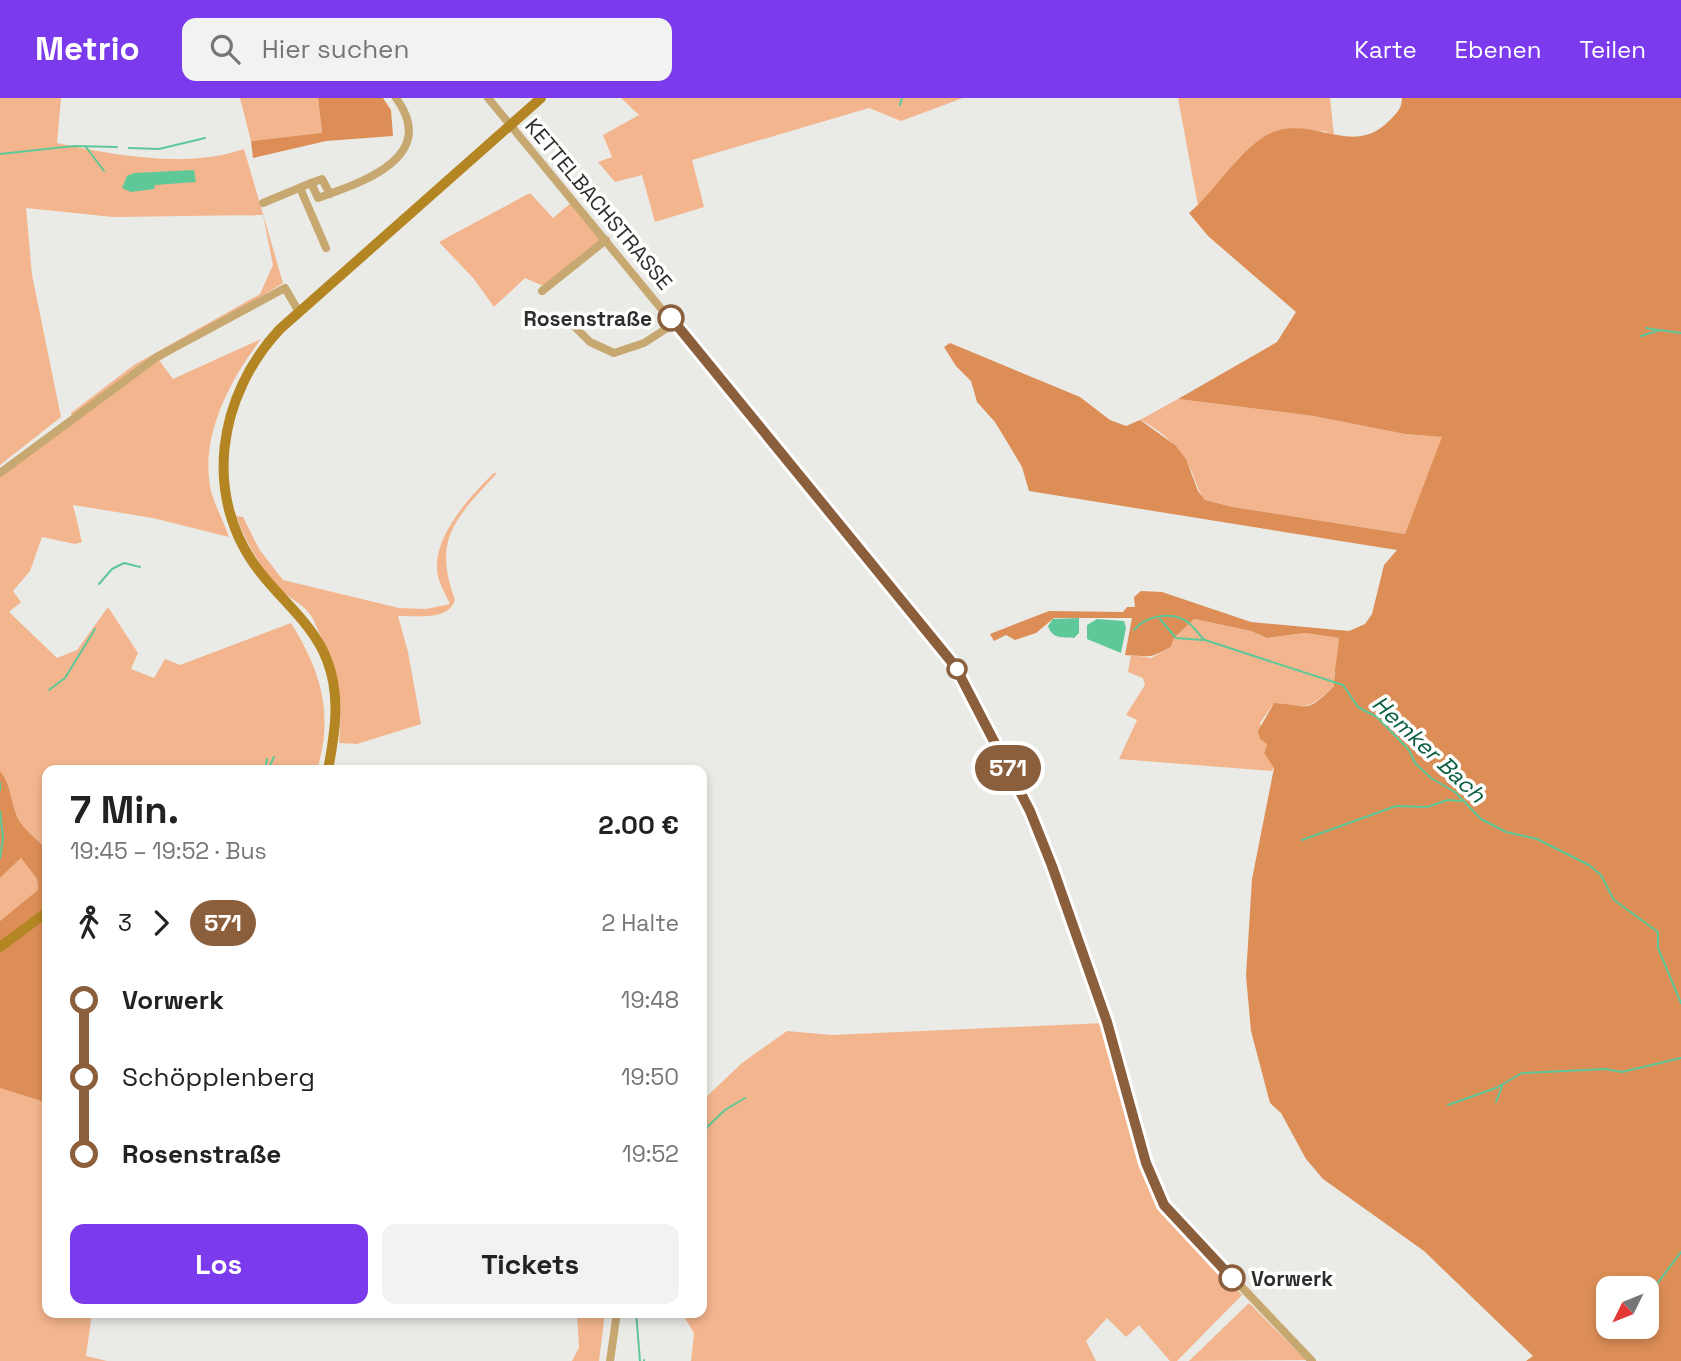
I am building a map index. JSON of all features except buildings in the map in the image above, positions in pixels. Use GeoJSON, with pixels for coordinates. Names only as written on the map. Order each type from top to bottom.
{"type":"FeatureCollection","features":[{"type":"Feature","properties":{"kind":"main road"},"geometry":{"type":"LineString","coordinates":[[388,235],[448,190],[541,98]]}},
{"type":"Feature","properties":{"kind":"main road"},"geometry":{"type":"LineString","coordinates":[[329,765],[336,713],[328,662],[315,636],[258,570],[244,547],[230,512],[223,468],[226,431],[241,383],[266,344],[299,312],[465,164],[550,98]]}},
{"type":"Feature","properties":{"kind":"main road"},"geometry":{"type":"LineString","coordinates":[[0,947],[42,916]]}},
{"type":"Feature","properties":{"kind":"street"},"geometry":{"type":"LineString","coordinates":[[263,204],[323,179],[330,194],[376,176],[397,160],[403,148],[407,123],[396,98]]}},
{"type":"Feature","properties":{"kind":"street","name":"KETTELBACHSTRASSE"},"geometry":{"type":"LineString","coordinates":[[488,98],[955,666],[1030,811],[1052,866],[1107,1022],[1146,1163],[1164,1205],[1312,1361]]}},
{"type":"Feature","properties":{"kind":"street"},"geometry":{"type":"LineString","coordinates":[[300,188],[326,248]]}},
{"type":"Feature","properties":{"kind":"street"},"geometry":{"type":"LineString","coordinates":[[542,291],[606,240]]}},
{"type":"Feature","properties":{"kind":"street"},"geometry":{"type":"LineString","coordinates":[[0,473],[157,356],[261,299],[285,288],[299,312]]}},
{"type":"Feature","properties":{"kind":"street"},"geometry":{"type":"LineString","coordinates":[[574,326],[600,349],[614,353],[644,344],[675,323]]}},
{"type":"Feature","properties":{"kind":"street"},"geometry":{"type":"LineString","coordinates":[[610,1361],[616,1318]]}},
{"type":"Feature","properties":{"kind":"shaded area"},"geometry":{"type":"Polygon","coordinates":[[[0,98],[61,98],[57,143],[103,152],[175,159],[222,155],[244,149],[283,283],[72,416],[71,413],[134,365],[260,294],[273,265],[263,215],[113,217],[26,208],[32,275],[61,417],[0,465],[0,98]]]}},
{"type":"Feature","properties":{"kind":"shaded area"},"geometry":{"type":"Polygon","coordinates":[[[240,98],[318,98],[322,134],[251,141],[240,98]]]}},
{"type":"Feature","properties":{"kind":"shaded area"},"geometry":{"type":"Polygon","coordinates":[[[318,98],[383,98],[391,110],[393,136],[326,141],[253,158],[251,141],[322,133],[318,98]]]}},
{"type":"Feature","properties":{"kind":"shaded area"},"geometry":{"type":"Polygon","coordinates":[[[621,98],[963,98],[901,121],[869,108],[692,160],[704,207],[655,222],[642,175],[615,182],[598,162],[612,157],[603,135],[639,115],[621,98]]]}},
{"type":"Feature","properties":{"kind":"shaded area"},"geometry":{"type":"Polygon","coordinates":[[[1178,98],[1330,98],[1334,136],[1324,131],[1264,140],[1240,158],[1198,206],[1178,98]]]}},
{"type":"Feature","properties":{"kind":"shaded area"},"geometry":{"type":"Polygon","coordinates":[[[1402,98],[1681,98],[1681,1361],[1526,1361],[1533,1356],[1424,1251],[1323,1179],[1306,1159],[1281,1113],[1270,1103],[1251,1031],[1246,976],[1252,879],[1274,768],[1264,753],[1267,744],[1260,739],[1258,731],[1274,703],[1311,705],[1334,686],[1339,638],[1305,633],[1267,638],[1251,631],[1194,619],[1174,638],[1171,647],[1152,656],[1144,656],[1125,655],[1132,618],[1054,618],[1036,633],[1015,640],[1006,635],[994,641],[990,634],[1049,611],[1123,612],[1127,607],[1135,607],[1134,597],[1141,591],[1162,592],[1251,622],[1349,631],[1365,624],[1372,614],[1384,565],[1397,550],[1029,491],[1022,467],[995,422],[977,402],[971,381],[956,366],[944,347],[950,343],[1080,397],[1110,420],[1126,426],[1140,420],[1175,445],[1186,459],[1198,491],[1205,500],[1233,507],[1405,534],[1442,437],[1405,434],[1313,416],[1178,399],[1277,342],[1296,312],[1208,236],[1189,213],[1245,152],[1271,133],[1298,128],[1352,137],[1365,135],[1377,130],[1399,110],[1402,98]]]}},
{"type":"Feature","properties":{"kind":"shaded area"},"geometry":{"type":"Polygon","coordinates":[[[194,170],[196,182],[155,185],[154,189],[131,192],[122,188],[127,176],[134,173],[194,170]]]}},
{"type":"Feature","properties":{"kind":"shaded area"},"geometry":{"type":"Polygon","coordinates":[[[530,193],[553,218],[572,202],[606,240],[548,288],[525,278],[494,307],[474,279],[439,242],[530,193]]]}},
{"type":"Feature","properties":{"kind":"shaded area"},"geometry":{"type":"Polygon","coordinates":[[[261,339],[228,391],[213,430],[209,450],[211,491],[229,537],[153,518],[73,505],[82,542],[75,544],[42,537],[30,571],[13,591],[21,602],[9,612],[57,658],[77,650],[108,607],[138,653],[131,669],[154,678],[165,659],[180,665],[291,623],[310,658],[322,694],[324,730],[318,765],[42,765],[42,845],[20,822],[7,783],[0,771],[0,477],[158,359],[173,379],[261,339]]]}},
{"type":"Feature","properties":{"kind":"shaded area"},"geometry":{"type":"Polygon","coordinates":[[[1178,399],[1313,416],[1405,434],[1443,437],[1405,534],[1233,507],[1205,500],[1187,462],[1176,447],[1163,434],[1140,420],[1178,399]]]}},
{"type":"Feature","properties":{"kind":"shaded area"},"geometry":{"type":"Polygon","coordinates":[[[497,473],[460,517],[447,544],[446,560],[455,600],[451,607],[446,612],[430,616],[398,616],[408,652],[421,724],[357,744],[339,743],[340,705],[337,678],[313,619],[303,606],[281,590],[267,574],[236,516],[243,517],[259,549],[283,580],[399,608],[426,609],[450,604],[437,573],[442,542],[465,504],[497,473]]]}},
{"type":"Feature","properties":{"kind":"shaded area"},"geometry":{"type":"Polygon","coordinates":[[[1079,618],[1079,633],[1074,638],[1055,635],[1048,626],[1053,619],[1079,618]]]}},
{"type":"Feature","properties":{"kind":"shaded area"},"geometry":{"type":"Polygon","coordinates":[[[1097,619],[1124,621],[1126,628],[1121,653],[1087,639],[1087,625],[1097,619]]]}},
{"type":"Feature","properties":{"kind":"shaded area"},"geometry":{"type":"Polygon","coordinates":[[[1193,619],[1251,631],[1267,638],[1305,633],[1339,638],[1340,660],[1334,673],[1334,686],[1307,705],[1274,703],[1260,723],[1267,744],[1264,753],[1274,767],[1272,771],[1119,759],[1137,720],[1126,715],[1145,685],[1143,678],[1128,672],[1131,655],[1151,658],[1171,647],[1174,638],[1193,619]]]}},
{"type":"Feature","properties":{"kind":"shaded area"},"geometry":{"type":"Polygon","coordinates":[[[0,771],[7,783],[20,822],[42,845],[42,1101],[0,1088],[0,921],[38,890],[37,879],[21,858],[0,878],[0,771]]]}},
{"type":"Feature","properties":{"kind":"shaded area"},"geometry":{"type":"Polygon","coordinates":[[[21,858],[37,879],[38,891],[0,921],[0,878],[21,858]]]}},
{"type":"Feature","properties":{"kind":"shaded area"},"geometry":{"type":"Polygon","coordinates":[[[1104,1023],[1156,1205],[1242,1295],[1177,1361],[1170,1361],[1139,1325],[1126,1337],[1107,1318],[1086,1341],[1096,1361],[691,1361],[694,1333],[685,1318],[707,1318],[707,1096],[742,1063],[787,1031],[832,1035],[1104,1023]]]}},
{"type":"Feature","properties":{"kind":"shaded area"},"geometry":{"type":"Polygon","coordinates":[[[0,1088],[42,1101],[42,1318],[91,1318],[86,1356],[107,1361],[0,1361],[0,1088]]]}},
{"type":"Feature","properties":{"kind":"shaded area"},"geometry":{"type":"Polygon","coordinates":[[[1249,1303],[1306,1360],[1189,1361],[1249,1303]]]}},
{"type":"Feature","properties":{"kind":"shaded area"},"geometry":{"type":"Polygon","coordinates":[[[577,1318],[604,1318],[599,1361],[572,1361],[579,1348],[577,1318]]]}},
{"type":"Feature","properties":{"kind":"waterway"},"geometry":{"type":"LineString","coordinates":[[900,105],[902,98]]}},
{"type":"Feature","properties":{"kind":"waterway"},"geometry":{"type":"LineString","coordinates":[[129,148],[159,149],[205,138]]}},
{"type":"Feature","properties":{"kind":"waterway"},"geometry":{"type":"LineString","coordinates":[[0,154],[74,146],[117,147]]}},
{"type":"Feature","properties":{"kind":"waterway"},"geometry":{"type":"LineString","coordinates":[[86,147],[104,171]]}},
{"type":"Feature","properties":{"kind":"waterway"},"geometry":{"type":"LineString","coordinates":[[1646,328],[1658,330]]}},
{"type":"Feature","properties":{"kind":"waterway"},"geometry":{"type":"LineString","coordinates":[[1641,336],[1660,330],[1681,333]]}},
{"type":"Feature","properties":{"kind":"waterway"},"geometry":{"type":"LineString","coordinates":[[99,584],[112,569],[124,563],[140,567]]}},
{"type":"Feature","properties":{"kind":"waterway","name":"Hemker Bach"},"geometry":{"type":"LineString","coordinates":[[1134,630],[1153,618],[1177,617],[1190,624],[1205,640],[1343,685],[1358,707],[1377,717],[1409,750],[1415,763],[1431,778],[1455,792],[1481,819],[1506,832],[1537,839],[1589,865],[1601,875],[1614,900],[1658,932],[1658,948],[1681,1003]]}},
{"type":"Feature","properties":{"kind":"waterway"},"geometry":{"type":"LineString","coordinates":[[1160,619],[1176,638],[1203,640]]}},
{"type":"Feature","properties":{"kind":"waterway"},"geometry":{"type":"LineString","coordinates":[[49,690],[65,678],[95,629]]}},
{"type":"Feature","properties":{"kind":"waterway"},"geometry":{"type":"LineString","coordinates":[[270,765],[274,757]]}},
{"type":"Feature","properties":{"kind":"waterway"},"geometry":{"type":"LineString","coordinates":[[266,765],[267,759]]}},
{"type":"Feature","properties":{"kind":"waterway"},"geometry":{"type":"LineString","coordinates":[[0,783],[0,790]]}},
{"type":"Feature","properties":{"kind":"waterway"},"geometry":{"type":"LineString","coordinates":[[1302,840],[1396,806],[1427,807],[1448,800],[1461,801]]}},
{"type":"Feature","properties":{"kind":"waterway"},"geometry":{"type":"LineString","coordinates":[[0,811],[3,838],[0,858]]}},
{"type":"Feature","properties":{"kind":"waterway"},"geometry":{"type":"LineString","coordinates":[[1448,1105],[1496,1088],[1522,1073],[1605,1069],[1622,1072],[1681,1058]]}},
{"type":"Feature","properties":{"kind":"waterway"},"geometry":{"type":"LineString","coordinates":[[1496,1102],[1502,1086]]}},
{"type":"Feature","properties":{"kind":"waterway"},"geometry":{"type":"LineString","coordinates":[[707,1127],[725,1110],[745,1098]]}},
{"type":"Feature","properties":{"kind":"waterway"},"geometry":{"type":"LineString","coordinates":[[1659,1281],[1681,1252]]}},
{"type":"Feature","properties":{"kind":"waterway"},"geometry":{"type":"LineString","coordinates":[[636,1318],[640,1361]]}},
{"type":"Feature","properties":{"kind":"bus line","name":"571"},"geometry":{"type":"LineString","coordinates":[[671,318],[955,666],[1030,811],[1052,866],[1107,1022],[1146,1163],[1164,1205],[1232,1278]]}},
{"type":"Feature","properties":{"kind":"place","name":"Rosenstraße"},"geometry":{"type":"Point","coordinates":[671,318]}},
{"type":"Feature","properties":{"kind":"place","name":"Vorwerk"},"geometry":{"type":"Point","coordinates":[1232,1278]}}]}
